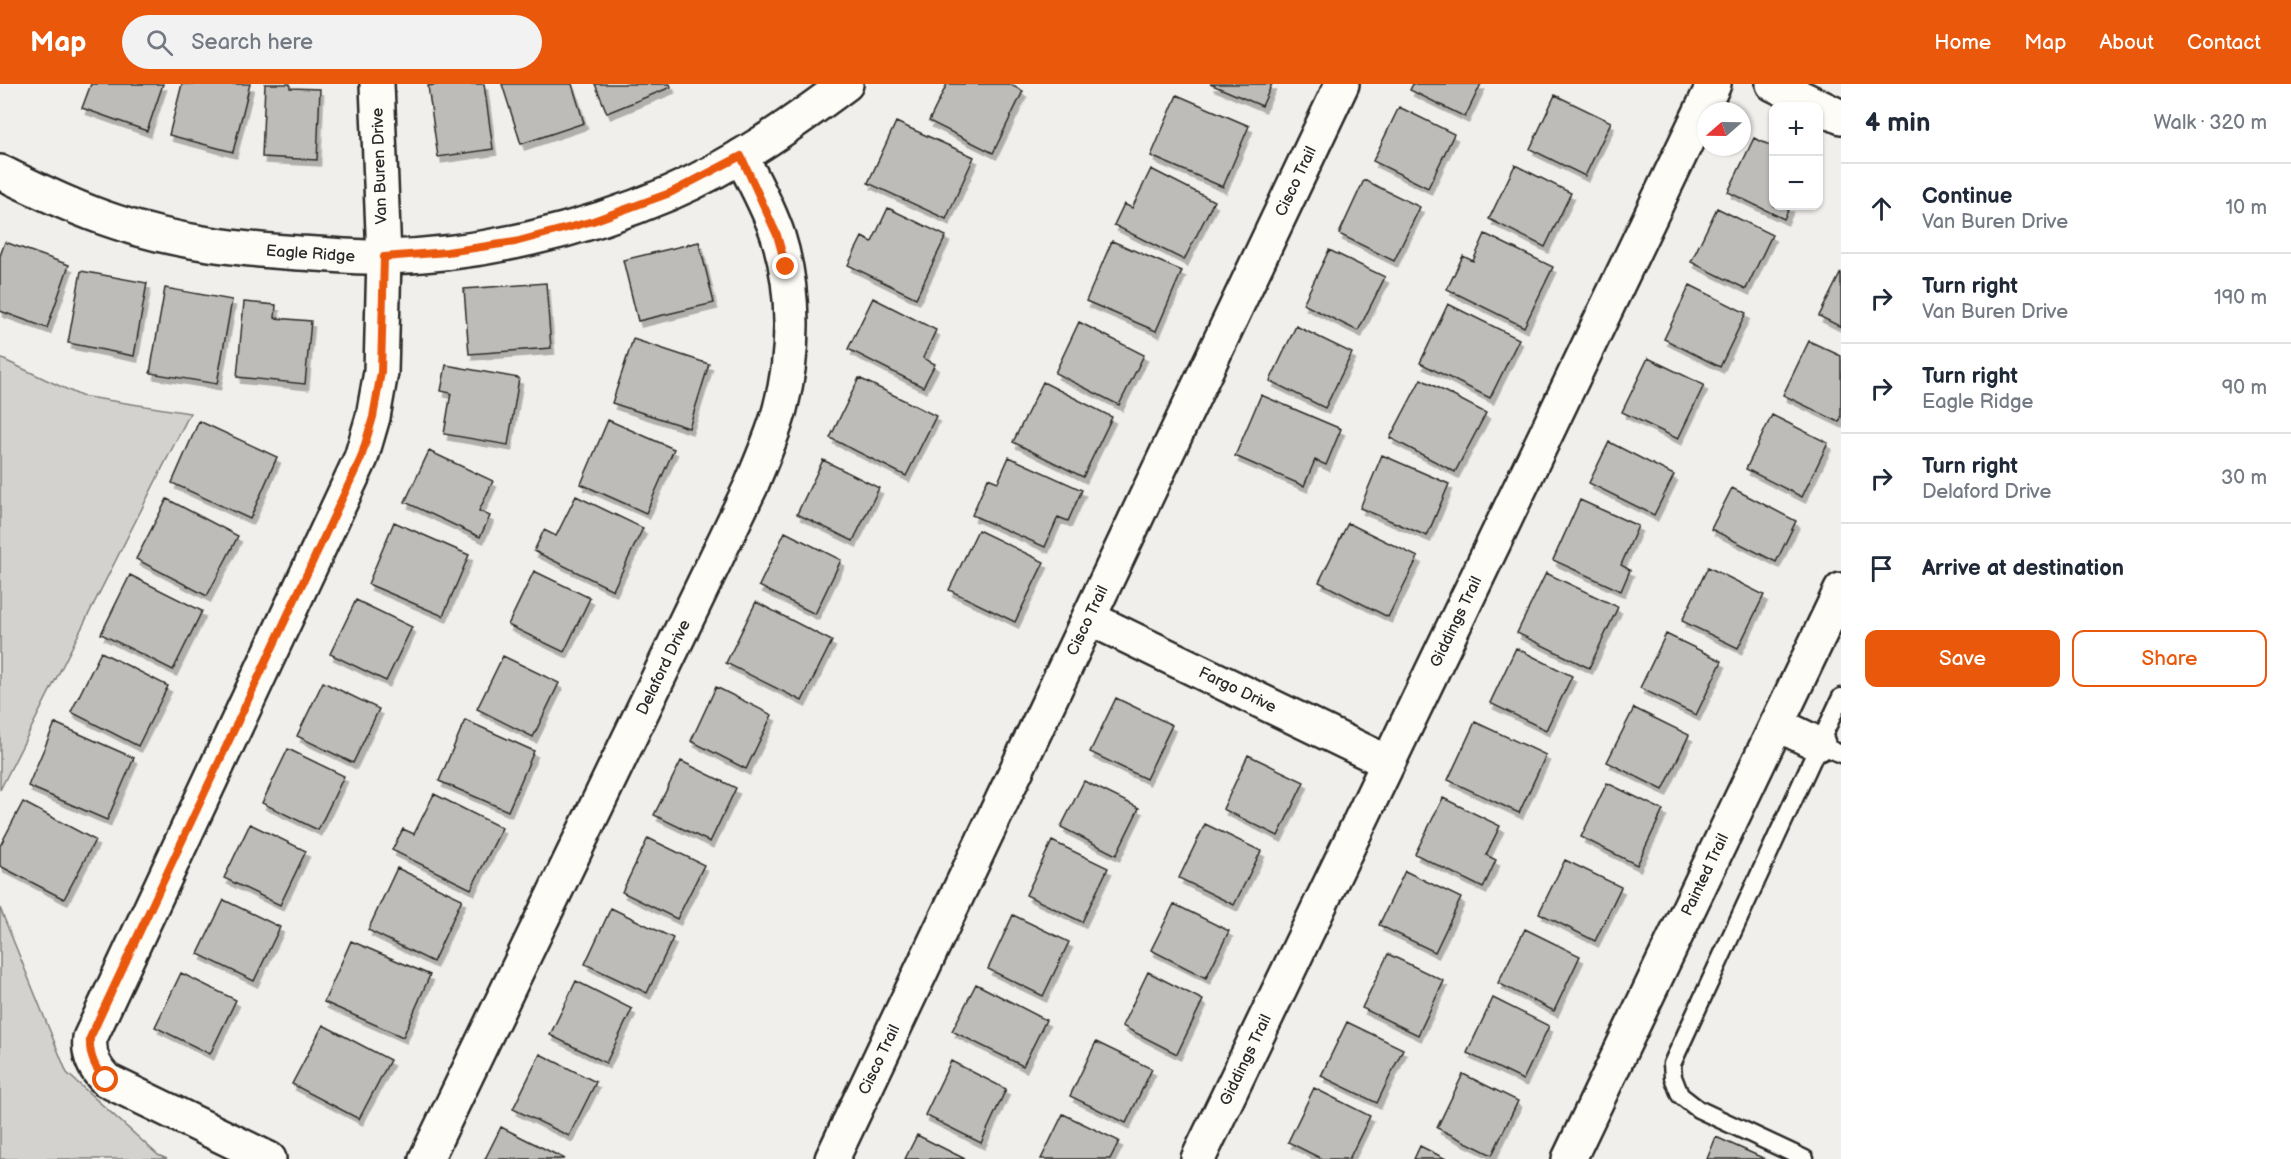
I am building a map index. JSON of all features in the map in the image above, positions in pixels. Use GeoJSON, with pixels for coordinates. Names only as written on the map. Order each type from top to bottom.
{"type":"FeatureCollection","features":[{"type":"Feature","properties":{"kind":"street","name":"Van Buren Drive"},"geometry":{"type":"LineString","coordinates":[[269,1159],[106,1080],[93,1061],[89,1050],[90,1038],[361,458],[373,417],[381,372],[384,257],[377,84]]}},
{"type":"Feature","properties":{"kind":"street","name":"Eagle Ridge"},"geometry":{"type":"LineString","coordinates":[[0,172],[116,222],[185,240],[267,251],[384,257],[447,252],[515,242],[593,221],[670,193],[741,156],[846,84]]}},
{"type":"Feature","properties":{"kind":"street","name":"Cisco Trail"},"geometry":{"type":"LineString","coordinates":[[832,1159],[1342,84]]}},
{"type":"Feature","properties":{"kind":"street","name":"Giddings Trail"},"geometry":{"type":"LineString","coordinates":[[1198,1159],[1714,84]]}},
{"type":"Feature","properties":{"kind":"street"},"geometry":{"type":"LineString","coordinates":[[1773,84],[1841,117]]}},
{"type":"Feature","properties":{"kind":"street","name":"Delaford Drive"},"geometry":{"type":"LineString","coordinates":[[426,1159],[751,486],[780,409],[790,334],[786,267],[777,235],[741,156]]}},
{"type":"Feature","properties":{"kind":"street","name":"Painted Trail"},"geometry":{"type":"LineString","coordinates":[[1569,1159],[1841,590]]}},
{"type":"Feature","properties":{"kind":"street","name":"Fargo Drive"},"geometry":{"type":"LineString","coordinates":[[1089,618],[1388,762]]}},
{"type":"Feature","properties":{"kind":"street"},"geometry":{"type":"LineString","coordinates":[[1777,724],[1829,749]]}},
{"type":"Feature","properties":{"kind":"lane"},"geometry":{"type":"LineString","coordinates":[[1805,1159],[1698,1109],[1680,1095],[1673,1077],[1672,1064],[1829,749],[1841,697]]}},
{"type":"Feature","properties":{"kind":"shaded area"},"geometry":{"type":"Polygon","coordinates":[[[0,358],[81,396],[190,413],[0,790],[0,358]]]}},
{"type":"Feature","properties":{"kind":"shaded area"},"geometry":{"type":"Polygon","coordinates":[[[0,908],[67,1073],[158,1155],[167,1159],[0,1159],[0,908]]]}},
{"type":"Feature","properties":{"kind":"building"},"geometry":{"type":"Polygon","coordinates":[[[91,84],[163,84],[147,131],[82,108],[91,84]]]}},
{"type":"Feature","properties":{"kind":"building"},"geometry":{"type":"Polygon","coordinates":[[[182,84],[250,84],[233,152],[169,135],[182,84]]]}},
{"type":"Feature","properties":{"kind":"building"},"geometry":{"type":"Polygon","coordinates":[[[265,84],[290,84],[290,88],[320,89],[317,160],[262,157],[265,84]]]}},
{"type":"Feature","properties":{"kind":"building"},"geometry":{"type":"Polygon","coordinates":[[[484,84],[493,149],[438,157],[428,86],[484,84]]]}},
{"type":"Feature","properties":{"kind":"building"},"geometry":{"type":"Polygon","coordinates":[[[502,84],[572,84],[584,123],[521,144],[502,84]]]}},
{"type":"Feature","properties":{"kind":"building"},"geometry":{"type":"Polygon","coordinates":[[[595,84],[670,84],[671,87],[607,113],[595,84]]]}},
{"type":"Feature","properties":{"kind":"building"},"geometry":{"type":"Polygon","coordinates":[[[947,84],[1009,84],[1023,91],[993,153],[929,121],[947,84]]]}},
{"type":"Feature","properties":{"kind":"building"},"geometry":{"type":"Polygon","coordinates":[[[1210,84],[1272,84],[1262,106],[1210,84]]]}},
{"type":"Feature","properties":{"kind":"building"},"geometry":{"type":"Polygon","coordinates":[[[1413,84],[1481,84],[1465,117],[1410,90],[1413,84]]]}},
{"type":"Feature","properties":{"kind":"building"},"geometry":{"type":"Polygon","coordinates":[[[1177,95],[1249,126],[1223,187],[1151,156],[1177,95]]]}},
{"type":"Feature","properties":{"kind":"building"},"geometry":{"type":"Polygon","coordinates":[[[1555,95],[1611,122],[1585,176],[1530,149],[1555,95]]]}},
{"type":"Feature","properties":{"kind":"building"},"geometry":{"type":"Polygon","coordinates":[[[1399,107],[1454,134],[1428,188],[1373,161],[1399,107]]]}},
{"type":"Feature","properties":{"kind":"building"},"geometry":{"type":"Polygon","coordinates":[[[896,122],[974,157],[946,219],[868,183],[896,122]]]}},
{"type":"Feature","properties":{"kind":"building"},"geometry":{"type":"Polygon","coordinates":[[[1754,138],[1769,145],[1769,210],[1788,210],[1784,219],[1728,192],[1745,156],[1751,156],[1751,144],[1754,138]]]}},
{"type":"Feature","properties":{"kind":"building"},"geometry":{"type":"Polygon","coordinates":[[[1515,165],[1571,193],[1545,247],[1489,219],[1515,165]]]}},
{"type":"Feature","properties":{"kind":"building"},"geometry":{"type":"Polygon","coordinates":[[[1151,169],[1214,201],[1184,260],[1114,225],[1124,204],[1132,208],[1151,169]]]}},
{"type":"Feature","properties":{"kind":"building"},"geometry":{"type":"Polygon","coordinates":[[[1364,180],[1420,207],[1394,261],[1339,234],[1364,180]]]}},
{"type":"Feature","properties":{"kind":"building"},"geometry":{"type":"Polygon","coordinates":[[[888,208],[946,236],[916,298],[848,265],[862,237],[872,242],[888,208]]]}},
{"type":"Feature","properties":{"kind":"building"},"geometry":{"type":"Polygon","coordinates":[[[1717,208],[1772,235],[1746,289],[1691,262],[1717,208]]]}},
{"type":"Feature","properties":{"kind":"building"},"geometry":{"type":"Polygon","coordinates":[[[1485,234],[1553,267],[1524,327],[1447,289],[1463,256],[1473,261],[1485,234]]]}},
{"type":"Feature","properties":{"kind":"building"},"geometry":{"type":"Polygon","coordinates":[[[1112,241],[1182,271],[1156,331],[1086,301],[1112,241]]]}},
{"type":"Feature","properties":{"kind":"building"},"geometry":{"type":"Polygon","coordinates":[[[5,242],[69,265],[47,328],[0,311],[0,256],[5,242]]]}},
{"type":"Feature","properties":{"kind":"building"},"geometry":{"type":"Polygon","coordinates":[[[699,242],[714,303],[638,321],[623,260],[699,242]]]}},
{"type":"Feature","properties":{"kind":"building"},"geometry":{"type":"Polygon","coordinates":[[[1329,250],[1385,277],[1358,331],[1303,304],[1329,250]]]}},
{"type":"Feature","properties":{"kind":"building"},"geometry":{"type":"Polygon","coordinates":[[[81,271],[147,283],[134,356],[68,343],[81,271]]]}},
{"type":"Feature","properties":{"kind":"building"},"geometry":{"type":"Polygon","coordinates":[[[1841,272],[1841,327],[1819,316],[1841,272]]]}},
{"type":"Feature","properties":{"kind":"building"},"geometry":{"type":"Polygon","coordinates":[[[546,283],[551,348],[469,354],[464,289],[546,283]]]}},
{"type":"Feature","properties":{"kind":"building"},"geometry":{"type":"Polygon","coordinates":[[[1690,285],[1746,313],[1720,367],[1664,339],[1690,285]]]}},
{"type":"Feature","properties":{"kind":"building"},"geometry":{"type":"Polygon","coordinates":[[[165,288],[232,300],[217,384],[150,373],[165,288]]]}},
{"type":"Feature","properties":{"kind":"building"},"geometry":{"type":"Polygon","coordinates":[[[873,298],[936,330],[923,358],[935,364],[923,387],[848,349],[873,298]]]}},
{"type":"Feature","properties":{"kind":"building"},"geometry":{"type":"Polygon","coordinates":[[[244,302],[276,305],[275,318],[311,321],[305,384],[237,377],[244,302]]]}},
{"type":"Feature","properties":{"kind":"building"},"geometry":{"type":"Polygon","coordinates":[[[1448,304],[1519,339],[1490,398],[1420,363],[1448,304]]]}},
{"type":"Feature","properties":{"kind":"building"},"geometry":{"type":"Polygon","coordinates":[[[1079,322],[1144,355],[1119,405],[1055,373],[1079,322]]]}},
{"type":"Feature","properties":{"kind":"building"},"geometry":{"type":"Polygon","coordinates":[[[1296,326],[1352,353],[1325,408],[1270,381],[1296,326]]]}},
{"type":"Feature","properties":{"kind":"building"},"geometry":{"type":"Polygon","coordinates":[[[633,339],[709,364],[689,428],[612,403],[633,339]]]}},
{"type":"Feature","properties":{"kind":"building"},"geometry":{"type":"Polygon","coordinates":[[[1809,341],[1841,356],[1841,417],[1839,422],[1783,395],[1809,341]]]}},
{"type":"Feature","properties":{"kind":"building"},"geometry":{"type":"Polygon","coordinates":[[[1648,358],[1704,385],[1678,439],[1622,412],[1648,358]]]}},
{"type":"Feature","properties":{"kind":"building"},"geometry":{"type":"Polygon","coordinates":[[[446,365],[519,378],[508,445],[444,434],[451,393],[441,391],[446,365]]]}},
{"type":"Feature","properties":{"kind":"building"},"geometry":{"type":"Polygon","coordinates":[[[859,378],[936,416],[906,476],[830,438],[859,378]]]}},
{"type":"Feature","properties":{"kind":"building"},"geometry":{"type":"Polygon","coordinates":[[[1421,379],[1486,413],[1455,472],[1390,438],[1421,379]]]}},
{"type":"Feature","properties":{"kind":"building"},"geometry":{"type":"Polygon","coordinates":[[[1043,382],[1112,417],[1083,477],[1013,442],[1043,382]]]}},
{"type":"Feature","properties":{"kind":"building"},"geometry":{"type":"Polygon","coordinates":[[[1261,395],[1341,429],[1326,465],[1315,460],[1304,486],[1235,456],[1261,395]]]}},
{"type":"Feature","properties":{"kind":"building"},"geometry":{"type":"Polygon","coordinates":[[[1772,415],[1828,443],[1802,497],[1746,469],[1772,415]]]}},
{"type":"Feature","properties":{"kind":"building"},"geometry":{"type":"Polygon","coordinates":[[[608,420],[674,449],[646,513],[581,484],[608,420]]]}},
{"type":"Feature","properties":{"kind":"building"},"geometry":{"type":"Polygon","coordinates":[[[199,421],[277,457],[250,519],[172,483],[199,421]]]}},
{"type":"Feature","properties":{"kind":"building"},"geometry":{"type":"Polygon","coordinates":[[[1609,442],[1674,475],[1654,515],[1589,483],[1609,442]]]}},
{"type":"Feature","properties":{"kind":"building"},"geometry":{"type":"Polygon","coordinates":[[[429,451],[493,481],[479,511],[490,516],[480,537],[405,502],[429,451]]]}},
{"type":"Feature","properties":{"kind":"building"},"geometry":{"type":"Polygon","coordinates":[[[1382,455],[1449,484],[1427,536],[1360,508],[1382,455]]]}},
{"type":"Feature","properties":{"kind":"building"},"geometry":{"type":"Polygon","coordinates":[[[1009,457],[1082,490],[1068,521],[1058,517],[1045,547],[972,515],[988,478],[998,482],[1009,457]]]}},
{"type":"Feature","properties":{"kind":"building"},"geometry":{"type":"Polygon","coordinates":[[[823,460],[879,488],[853,541],[797,514],[823,460]]]}},
{"type":"Feature","properties":{"kind":"building"},"geometry":{"type":"Polygon","coordinates":[[[1732,488],[1796,521],[1776,562],[1711,529],[1732,488]]]}},
{"type":"Feature","properties":{"kind":"building"},"geometry":{"type":"Polygon","coordinates":[[[576,496],[643,528],[613,590],[534,551],[544,530],[556,536],[576,496]]]}},
{"type":"Feature","properties":{"kind":"building"},"geometry":{"type":"Polygon","coordinates":[[[167,499],[238,536],[207,596],[136,559],[167,499]]]}},
{"type":"Feature","properties":{"kind":"building"},"geometry":{"type":"Polygon","coordinates":[[[1580,500],[1638,526],[1621,565],[1630,570],[1621,591],[1553,560],[1580,500]]]}},
{"type":"Feature","properties":{"kind":"building"},"geometry":{"type":"Polygon","coordinates":[[[394,522],[469,555],[443,616],[368,584],[394,522]]]}},
{"type":"Feature","properties":{"kind":"building"},"geometry":{"type":"Polygon","coordinates":[[[1348,523],[1418,557],[1388,617],[1319,582],[1348,523]]]}},
{"type":"Feature","properties":{"kind":"building"},"geometry":{"type":"Polygon","coordinates":[[[978,530],[1044,562],[1015,622],[949,590],[978,530]]]}},
{"type":"Feature","properties":{"kind":"building"},"geometry":{"type":"Polygon","coordinates":[[[785,532],[841,560],[815,614],[759,586],[785,532]]]}},
{"type":"Feature","properties":{"kind":"building"},"geometry":{"type":"Polygon","coordinates":[[[1708,567],[1764,595],[1738,648],[1682,621],[1708,567]]]}},
{"type":"Feature","properties":{"kind":"building"},"geometry":{"type":"Polygon","coordinates":[[[534,571],[590,598],[564,652],[508,625],[534,571]]]}},
{"type":"Feature","properties":{"kind":"building"},"geometry":{"type":"Polygon","coordinates":[[[1546,573],[1618,607],[1589,668],[1517,633],[1546,573]]]}},
{"type":"Feature","properties":{"kind":"building"},"geometry":{"type":"Polygon","coordinates":[[[130,575],[202,611],[173,670],[101,634],[130,575]]]}},
{"type":"Feature","properties":{"kind":"building"},"geometry":{"type":"Polygon","coordinates":[[[356,600],[412,627],[386,681],[330,654],[356,600]]]}},
{"type":"Feature","properties":{"kind":"building"},"geometry":{"type":"Polygon","coordinates":[[[756,602],[832,641],[802,701],[726,663],[756,602]]]}},
{"type":"Feature","properties":{"kind":"building"},"geometry":{"type":"Polygon","coordinates":[[[1666,634],[1722,661],[1696,715],[1640,688],[1666,634]]]}},
{"type":"Feature","properties":{"kind":"building"},"geometry":{"type":"Polygon","coordinates":[[[1516,648],[1572,676],[1546,730],[1490,703],[1516,648]]]}},
{"type":"Feature","properties":{"kind":"building"},"geometry":{"type":"Polygon","coordinates":[[[101,652],[168,686],[138,746],[71,712],[101,652]]]}},
{"type":"Feature","properties":{"kind":"building"},"geometry":{"type":"Polygon","coordinates":[[[503,656],[559,683],[533,737],[477,709],[503,656]]]}},
{"type":"Feature","properties":{"kind":"building"},"geometry":{"type":"Polygon","coordinates":[[[323,682],[379,709],[353,763],[297,736],[323,682]]]}},
{"type":"Feature","properties":{"kind":"building"},"geometry":{"type":"Polygon","coordinates":[[[716,687],[772,715],[746,769],[691,741],[716,687]]]}},
{"type":"Feature","properties":{"kind":"building"},"geometry":{"type":"Polygon","coordinates":[[[1116,698],[1172,725],[1146,779],[1090,752],[1116,698]]]}},
{"type":"Feature","properties":{"kind":"building"},"geometry":{"type":"Polygon","coordinates":[[[1634,708],[1689,735],[1663,790],[1607,762],[1634,708]]]}},
{"type":"Feature","properties":{"kind":"building"},"geometry":{"type":"Polygon","coordinates":[[[465,720],[534,751],[508,811],[439,781],[465,720]]]}},
{"type":"Feature","properties":{"kind":"building"},"geometry":{"type":"Polygon","coordinates":[[[1475,722],[1546,755],[1519,813],[1448,780],[1475,722]]]}},
{"type":"Feature","properties":{"kind":"building"},"geometry":{"type":"Polygon","coordinates":[[[55,723],[134,758],[107,820],[28,786],[55,723]]]}},
{"type":"Feature","properties":{"kind":"building"},"geometry":{"type":"Polygon","coordinates":[[[288,749],[344,776],[318,830],[262,803],[288,749]]]}},
{"type":"Feature","properties":{"kind":"building"},"geometry":{"type":"Polygon","coordinates":[[[1248,755],[1304,782],[1278,836],[1223,809],[1248,755]]]}},
{"type":"Feature","properties":{"kind":"building"},"geometry":{"type":"Polygon","coordinates":[[[681,761],[736,788],[710,842],[654,815],[681,761]]]}},
{"type":"Feature","properties":{"kind":"building"},"geometry":{"type":"Polygon","coordinates":[[[1084,781],[1139,808],[1116,855],[1061,827],[1084,781]]]}},
{"type":"Feature","properties":{"kind":"building"},"geometry":{"type":"Polygon","coordinates":[[[1607,783],[1663,810],[1637,865],[1581,837],[1607,783]]]}},
{"type":"Feature","properties":{"kind":"building"},"geometry":{"type":"Polygon","coordinates":[[[434,794],[502,828],[471,889],[392,850],[403,829],[414,834],[434,794]]]}},
{"type":"Feature","properties":{"kind":"building"},"geometry":{"type":"Polygon","coordinates":[[[1443,798],[1500,826],[1486,855],[1496,860],[1483,888],[1415,854],[1443,798]]]}},
{"type":"Feature","properties":{"kind":"building"},"geometry":{"type":"Polygon","coordinates":[[[23,802],[95,840],[64,899],[0,866],[0,846],[23,802]]]}},
{"type":"Feature","properties":{"kind":"building"},"geometry":{"type":"Polygon","coordinates":[[[250,824],[306,851],[280,905],[224,878],[250,824]]]}},
{"type":"Feature","properties":{"kind":"building"},"geometry":{"type":"Polygon","coordinates":[[[1205,824],[1261,851],[1234,905],[1179,878],[1205,824]]]}},
{"type":"Feature","properties":{"kind":"building"},"geometry":{"type":"Polygon","coordinates":[[[648,838],[704,865],[677,919],[622,892],[648,838]]]}},
{"type":"Feature","properties":{"kind":"building"},"geometry":{"type":"Polygon","coordinates":[[[1052,841],[1108,868],[1082,922],[1026,895],[1052,841]]]}},
{"type":"Feature","properties":{"kind":"building"},"geometry":{"type":"Polygon","coordinates":[[[1565,860],[1621,887],[1595,941],[1539,913],[1565,860]]]}},
{"type":"Feature","properties":{"kind":"building"},"geometry":{"type":"Polygon","coordinates":[[[397,868],[462,899],[433,962],[368,930],[397,868]]]}},
{"type":"Feature","properties":{"kind":"building"},"geometry":{"type":"Polygon","coordinates":[[[1405,871],[1461,898],[1435,952],[1379,925],[1405,871]]]}},
{"type":"Feature","properties":{"kind":"building"},"geometry":{"type":"Polygon","coordinates":[[[224,900],[280,927],[254,981],[198,954],[224,900]]]}},
{"type":"Feature","properties":{"kind":"building"},"geometry":{"type":"Polygon","coordinates":[[[1174,904],[1229,931],[1206,978],[1151,950],[1174,904]]]}},
{"type":"Feature","properties":{"kind":"building"},"geometry":{"type":"Polygon","coordinates":[[[611,908],[673,938],[647,993],[585,964],[611,908]]]}},
{"type":"Feature","properties":{"kind":"building"},"geometry":{"type":"Polygon","coordinates":[[[1013,915],[1069,942],[1043,996],[988,969],[1013,915]]]}},
{"type":"Feature","properties":{"kind":"building"},"geometry":{"type":"Polygon","coordinates":[[[1525,929],[1580,956],[1554,1011],[1498,983],[1525,929]]]}},
{"type":"Feature","properties":{"kind":"building"},"geometry":{"type":"Polygon","coordinates":[[[351,941],[430,975],[403,1037],[324,1002],[351,941]]]}},
{"type":"Feature","properties":{"kind":"building"},"geometry":{"type":"Polygon","coordinates":[[[1388,954],[1444,981],[1418,1035],[1362,1008],[1388,954]]]}},
{"type":"Feature","properties":{"kind":"building"},"geometry":{"type":"Polygon","coordinates":[[[1148,972],[1203,1000],[1177,1054],[1122,1026],[1148,972]]]}},
{"type":"Feature","properties":{"kind":"building"},"geometry":{"type":"Polygon","coordinates":[[[181,973],[236,1000],[210,1054],[155,1027],[181,973]]]}},
{"type":"Feature","properties":{"kind":"building"},"geometry":{"type":"Polygon","coordinates":[[[576,981],[632,1009],[606,1063],[550,1035],[576,981]]]}},
{"type":"Feature","properties":{"kind":"building"},"geometry":{"type":"Polygon","coordinates":[[[976,984],[1046,1020],[1023,1066],[952,1031],[976,984]]]}},
{"type":"Feature","properties":{"kind":"building"},"geometry":{"type":"Polygon","coordinates":[[[1493,998],[1549,1026],[1523,1080],[1467,1053],[1493,998]]]}},
{"type":"Feature","properties":{"kind":"building"},"geometry":{"type":"Polygon","coordinates":[[[1347,1022],[1403,1049],[1377,1103],[1321,1076],[1347,1022]]]}},
{"type":"Feature","properties":{"kind":"building"},"geometry":{"type":"Polygon","coordinates":[[[323,1025],[390,1060],[359,1119],[292,1084],[323,1025]]]}},
{"type":"Feature","properties":{"kind":"building"},"geometry":{"type":"Polygon","coordinates":[[[1096,1042],[1152,1069],[1126,1123],[1070,1096],[1096,1042]]]}},
{"type":"Feature","properties":{"kind":"building"},"geometry":{"type":"Polygon","coordinates":[[[540,1054],[596,1082],[569,1136],[513,1109],[540,1054]]]}},
{"type":"Feature","properties":{"kind":"building"},"geometry":{"type":"Polygon","coordinates":[[[951,1061],[1006,1089],[981,1143],[925,1115],[951,1061]]]}},
{"type":"Feature","properties":{"kind":"building"},"geometry":{"type":"Polygon","coordinates":[[[1463,1074],[1518,1101],[1492,1155],[1437,1128],[1463,1074]]]}},
{"type":"Feature","properties":{"kind":"building"},"geometry":{"type":"Polygon","coordinates":[[[1314,1088],[1370,1116],[1349,1159],[1322,1159],[1288,1142],[1314,1088]]]}},
{"type":"Feature","properties":{"kind":"building"},"geometry":{"type":"Polygon","coordinates":[[[1063,1114],[1119,1141],[1110,1159],[1041,1159],[1063,1114]]]}},
{"type":"Feature","properties":{"kind":"building"},"geometry":{"type":"Polygon","coordinates":[[[501,1127],[565,1159],[485,1159],[501,1127]]]}},
{"type":"Feature","properties":{"kind":"building"},"geometry":{"type":"Polygon","coordinates":[[[917,1135],[965,1159],[905,1159],[917,1135]]]}},
{"type":"Feature","properties":{"kind":"building"},"geometry":{"type":"Polygon","coordinates":[[[1716,1137],[1765,1159],[1707,1159],[1716,1137]]]}},
{"type":"Feature","properties":{"kind":"building"},"geometry":{"type":"Polygon","coordinates":[[[1420,1146],[1446,1159],[1414,1159],[1420,1146]]]}},
{"type":"Feature","properties":{"kind":"route"},"geometry":{"type":"LineString","coordinates":[[106,1080],[98,1072],[93,1061],[89,1050],[90,1038],[361,458],[373,417],[381,372],[384,257],[447,252],[515,242],[593,221],[670,193],[741,156],[777,235],[786,267]]}}]}
